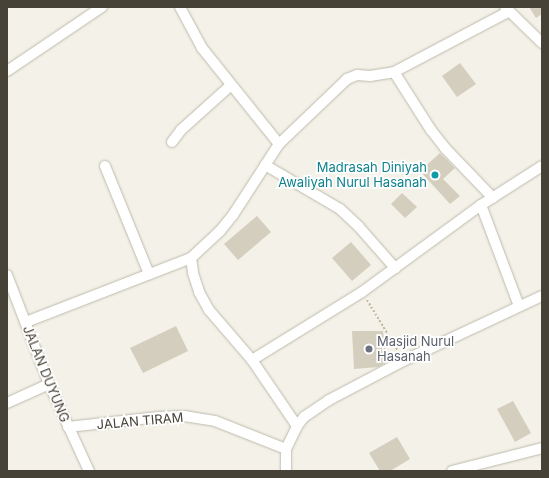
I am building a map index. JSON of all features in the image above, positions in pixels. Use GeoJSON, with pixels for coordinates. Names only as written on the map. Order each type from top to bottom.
{"type":"FeatureCollection","features":[{"type":"Feature","properties":{"kind":"street"},"geometry":{"type":"LineString","coordinates":[[7,71],[102,7]]}},
{"type":"Feature","properties":{"kind":"street"},"geometry":{"type":"LineString","coordinates":[[180,7],[202,48],[279,144]]}},
{"type":"Feature","properties":{"kind":"street"},"geometry":{"type":"LineString","coordinates":[[26,322],[191,258],[220,231],[233,215],[279,144],[351,76],[370,76],[394,72],[507,9],[542,43]]}},
{"type":"Feature","properties":{"kind":"street"},"geometry":{"type":"LineString","coordinates":[[394,72],[410,100],[436,136],[493,198]]}},
{"type":"Feature","properties":{"kind":"street"},"geometry":{"type":"LineString","coordinates":[[172,142],[181,130],[231,85]]}},
{"type":"Feature","properties":{"kind":"street"},"geometry":{"type":"LineString","coordinates":[[265,164],[340,209],[359,227],[395,268]]}},
{"type":"Feature","properties":{"kind":"street"},"geometry":{"type":"LineString","coordinates":[[104,166],[149,274]]}},
{"type":"Feature","properties":{"kind":"street"},"geometry":{"type":"LineString","coordinates":[[252,360],[362,292],[481,205],[542,166]]}},
{"type":"Feature","properties":{"kind":"street"},"geometry":{"type":"LineString","coordinates":[[481,205],[519,306]]}},
{"type":"Feature","properties":{"kind":"street"},"geometry":{"type":"LineString","coordinates":[[191,258],[193,273],[199,292],[209,310],[252,360],[297,426]]}},
{"type":"Feature","properties":{"kind":"street","name":"JALAN DUYUNG"},"geometry":{"type":"LineString","coordinates":[[7,275],[11,300],[26,322],[49,384],[88,471]]}},
{"type":"Feature","properties":{"kind":"street"},"geometry":{"type":"LineString","coordinates":[[286,471],[286,449],[297,426],[304,417],[329,400],[403,361],[542,296]]}},
{"type":"Feature","properties":{"kind":"street"},"geometry":{"type":"LineString","coordinates":[[7,403],[49,384]]}},
{"type":"Feature","properties":{"kind":"street","name":"JALAN TIRAM"},"geometry":{"type":"LineString","coordinates":[[68,427],[158,417],[184,416],[215,421],[286,449]]}},
{"type":"Feature","properties":{"kind":"street"},"geometry":{"type":"LineString","coordinates":[[452,471],[542,448]]}},
{"type":"Feature","properties":{"kind":"path"},"geometry":{"type":"LineString","coordinates":[[362,292],[392,340],[403,361]]}},
{"type":"Feature","properties":{"kind":"building"},"geometry":{"type":"Polygon","coordinates":[[[529,7],[542,7],[542,14],[536,18],[529,7]]]}},
{"type":"Feature","properties":{"kind":"building"},"geometry":{"type":"Polygon","coordinates":[[[460,63],[476,84],[457,97],[442,76],[460,63]]]}},
{"type":"Feature","properties":{"kind":"building","name":"Madrasah Diniyah Awaliyah Nurul Hasanah"},"geometry":{"type":"Polygon","coordinates":[[[440,153],[455,168],[443,179],[460,196],[450,204],[420,171],[440,153]]]}},
{"type":"Feature","properties":{"kind":"building"},"geometry":{"type":"Polygon","coordinates":[[[402,193],[417,207],[405,218],[391,204],[402,193]]]}},
{"type":"Feature","properties":{"kind":"building"},"geometry":{"type":"Polygon","coordinates":[[[257,216],[271,232],[238,260],[224,244],[257,216]]]}},
{"type":"Feature","properties":{"kind":"building"},"geometry":{"type":"Polygon","coordinates":[[[351,242],[371,265],[352,281],[332,258],[351,242]]]}},
{"type":"Feature","properties":{"kind":"building"},"geometry":{"type":"Polygon","coordinates":[[[176,326],[188,351],[143,373],[130,348],[176,326]]]}},
{"type":"Feature","properties":{"kind":"building","name":"Masjid Nurul Hasanah"},"geometry":{"type":"Polygon","coordinates":[[[352,331],[383,331],[387,362],[378,367],[354,369],[352,331]]]}},
{"type":"Feature","properties":{"kind":"building"},"geometry":{"type":"Polygon","coordinates":[[[513,401],[531,433],[515,442],[497,409],[513,401]]]}},
{"type":"Feature","properties":{"kind":"building"},"geometry":{"type":"Polygon","coordinates":[[[397,437],[410,459],[390,471],[380,471],[369,453],[397,437]]]}},
{"type":"Feature","properties":{"kind":"place","name":"Madrasah Diniyah Awaliyah Nurul Hasanah"},"geometry":{"type":"Point","coordinates":[435,175]}},
{"type":"Feature","properties":{"kind":"place","name":"Masjid Nurul Hasanah"},"geometry":{"type":"Point","coordinates":[369,349]}}]}
